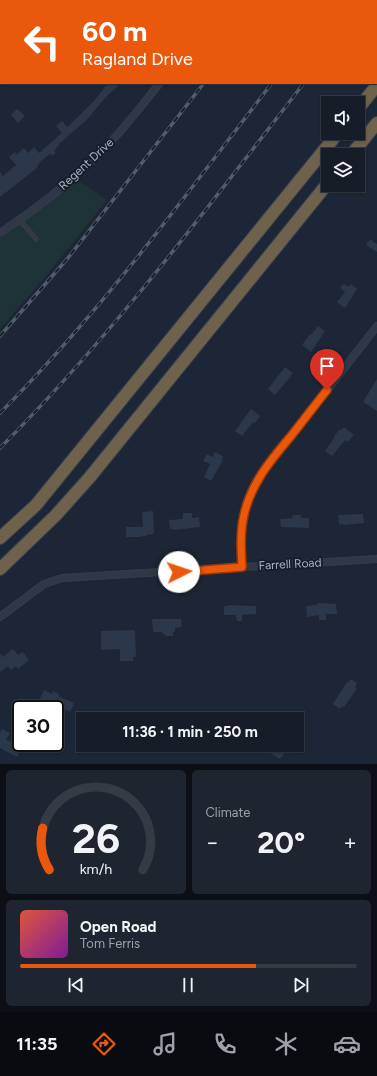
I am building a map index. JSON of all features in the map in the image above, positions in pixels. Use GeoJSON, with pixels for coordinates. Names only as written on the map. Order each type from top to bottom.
{"type":"FeatureCollection","features":[{"type":"Feature","properties":{"kind":"highway"},"geometry":{"type":"LineString","coordinates":[[365,100],[377,85]]}},
{"type":"Feature","properties":{"kind":"highway"},"geometry":{"type":"LineString","coordinates":[[357,148],[377,123]]}},
{"type":"Feature","properties":{"kind":"highway"},"geometry":{"type":"LineString","coordinates":[[0,538],[36,505],[332,140]]}},
{"type":"Feature","properties":{"kind":"highway"},"geometry":{"type":"LineString","coordinates":[[0,569],[47,524],[90,477],[321,192]]}},
{"type":"Feature","properties":{"kind":"street","name":"Regent Drive"},"geometry":{"type":"LineString","coordinates":[[0,233],[20,220],[68,182],[99,154],[130,120],[159,84]]}},
{"type":"Feature","properties":{"kind":"street"},"geometry":{"type":"LineString","coordinates":[[242,567],[242,525],[247,505],[256,483],[275,455],[377,326]]}},
{"type":"Feature","properties":{"kind":"street","name":"Farrell Road"},"geometry":{"type":"LineString","coordinates":[[0,617],[44,584],[62,578],[377,559]]}},
{"type":"Feature","properties":{"kind":"lane"},"geometry":{"type":"LineString","coordinates":[[20,220],[36,239]]}},
{"type":"Feature","properties":{"kind":"green space"},"geometry":{"type":"Polygon","coordinates":[[[77,180],[107,200],[46,276],[0,329],[0,238],[45,206],[77,180]]]}},
{"type":"Feature","properties":{"kind":"building"},"geometry":{"type":"Polygon","coordinates":[[[107,84],[120,84],[106,97],[84,123],[60,143],[54,151],[56,152],[52,156],[50,154],[41,161],[37,166],[38,167],[0,197],[0,172],[3,176],[16,165],[9,157],[15,152],[16,155],[24,148],[28,153],[34,147],[39,153],[62,133],[56,126],[62,121],[67,127],[94,101],[107,84]]]}},
{"type":"Feature","properties":{"kind":"building"},"geometry":{"type":"Polygon","coordinates":[[[17,109],[25,116],[18,123],[11,115],[17,109]]]}},
{"type":"Feature","properties":{"kind":"building"},"geometry":{"type":"Polygon","coordinates":[[[370,239],[377,244],[377,252],[366,245],[370,239]]]}},
{"type":"Feature","properties":{"kind":"building"},"geometry":{"type":"Polygon","coordinates":[[[344,284],[349,287],[351,284],[357,289],[345,308],[337,302],[345,292],[340,288],[344,284]]]}},
{"type":"Feature","properties":{"kind":"building"},"geometry":{"type":"Polygon","coordinates":[[[318,326],[325,331],[311,352],[302,345],[318,326]]]}},
{"type":"Feature","properties":{"kind":"building"},"geometry":{"type":"Polygon","coordinates":[[[285,367],[293,373],[275,395],[268,389],[285,367]]]}},
{"type":"Feature","properties":{"kind":"building"},"geometry":{"type":"Polygon","coordinates":[[[377,379],[377,411],[363,402],[377,379]]]}},
{"type":"Feature","properties":{"kind":"building"},"geometry":{"type":"Polygon","coordinates":[[[251,409],[260,416],[242,436],[235,431],[251,409]]]}},
{"type":"Feature","properties":{"kind":"building"},"geometry":{"type":"Polygon","coordinates":[[[344,427],[354,435],[348,442],[345,440],[332,456],[325,451],[335,437],[334,436],[344,427]]]}},
{"type":"Feature","properties":{"kind":"building"},"geometry":{"type":"Polygon","coordinates":[[[215,452],[223,456],[223,460],[211,481],[204,477],[210,464],[203,461],[207,454],[213,457],[215,452]]]}},
{"type":"Feature","properties":{"kind":"building"},"geometry":{"type":"Polygon","coordinates":[[[153,511],[154,534],[141,537],[126,537],[126,527],[143,527],[142,512],[153,511]]]}},
{"type":"Feature","properties":{"kind":"building"},"geometry":{"type":"Polygon","coordinates":[[[183,513],[192,513],[192,518],[199,517],[200,527],[174,530],[170,529],[169,520],[183,519],[183,513]]]}},
{"type":"Feature","properties":{"kind":"building"},"geometry":{"type":"Polygon","coordinates":[[[363,514],[364,523],[339,524],[338,515],[363,514]]]}},
{"type":"Feature","properties":{"kind":"building"},"geometry":{"type":"Polygon","coordinates":[[[292,515],[301,515],[301,518],[309,518],[309,528],[281,527],[280,519],[293,518],[292,515]]]}},
{"type":"Feature","properties":{"kind":"building"},"geometry":{"type":"Polygon","coordinates":[[[317,603],[336,604],[337,614],[326,614],[326,620],[319,620],[319,615],[307,617],[306,606],[317,605],[317,603]]]}},
{"type":"Feature","properties":{"kind":"building"},"geometry":{"type":"Polygon","coordinates":[[[224,606],[256,606],[256,614],[242,615],[242,621],[237,621],[236,615],[224,615],[224,606]]]}},
{"type":"Feature","properties":{"kind":"building"},"geometry":{"type":"Polygon","coordinates":[[[152,619],[181,619],[182,627],[175,628],[173,636],[166,636],[161,632],[153,632],[152,619]]]}},
{"type":"Feature","properties":{"kind":"building"},"geometry":{"type":"Polygon","coordinates":[[[135,630],[136,657],[133,657],[133,661],[120,661],[120,649],[101,650],[101,631],[135,630]]]}},
{"type":"Feature","properties":{"kind":"building"},"geometry":{"type":"Polygon","coordinates":[[[13,649],[18,655],[23,652],[29,660],[18,669],[16,666],[11,670],[8,666],[0,672],[0,653],[3,657],[13,649]]]}},
{"type":"Feature","properties":{"kind":"building"},"geometry":{"type":"Polygon","coordinates":[[[351,679],[357,683],[355,687],[357,688],[344,707],[342,706],[340,709],[333,704],[347,682],[348,683],[351,679]]]}},
{"type":"Feature","properties":{"kind":"building"},"geometry":{"type":"Polygon","coordinates":[[[44,690],[52,694],[53,691],[59,694],[58,696],[74,703],[70,712],[64,709],[64,700],[39,700],[44,690]]]}},
{"type":"Feature","properties":{"kind":"building"},"geometry":{"type":"Polygon","coordinates":[[[2,729],[10,733],[6,740],[12,743],[12,752],[20,752],[17,757],[0,748],[0,733],[2,729]]]}},
{"type":"Feature","properties":{"kind":"building"},"geometry":{"type":"Polygon","coordinates":[[[268,752],[285,752],[280,759],[268,752]]]}},
{"type":"Feature","properties":{"kind":"railway"},"geometry":{"type":"LineString","coordinates":[[0,336],[68,258],[203,84]]}},
{"type":"Feature","properties":{"kind":"railway"},"geometry":{"type":"LineString","coordinates":[[0,413],[73,335],[108,294],[271,84]]}},
{"type":"Feature","properties":{"kind":"railway"},"geometry":{"type":"LineString","coordinates":[[0,448],[41,405],[120,316],[195,224],[303,84]]}},
{"type":"Feature","properties":{"kind":"route"},"geometry":{"type":"LineString","coordinates":[[179,572],[242,567],[241,532],[244,514],[250,495],[259,476],[327,390]]}}]}
